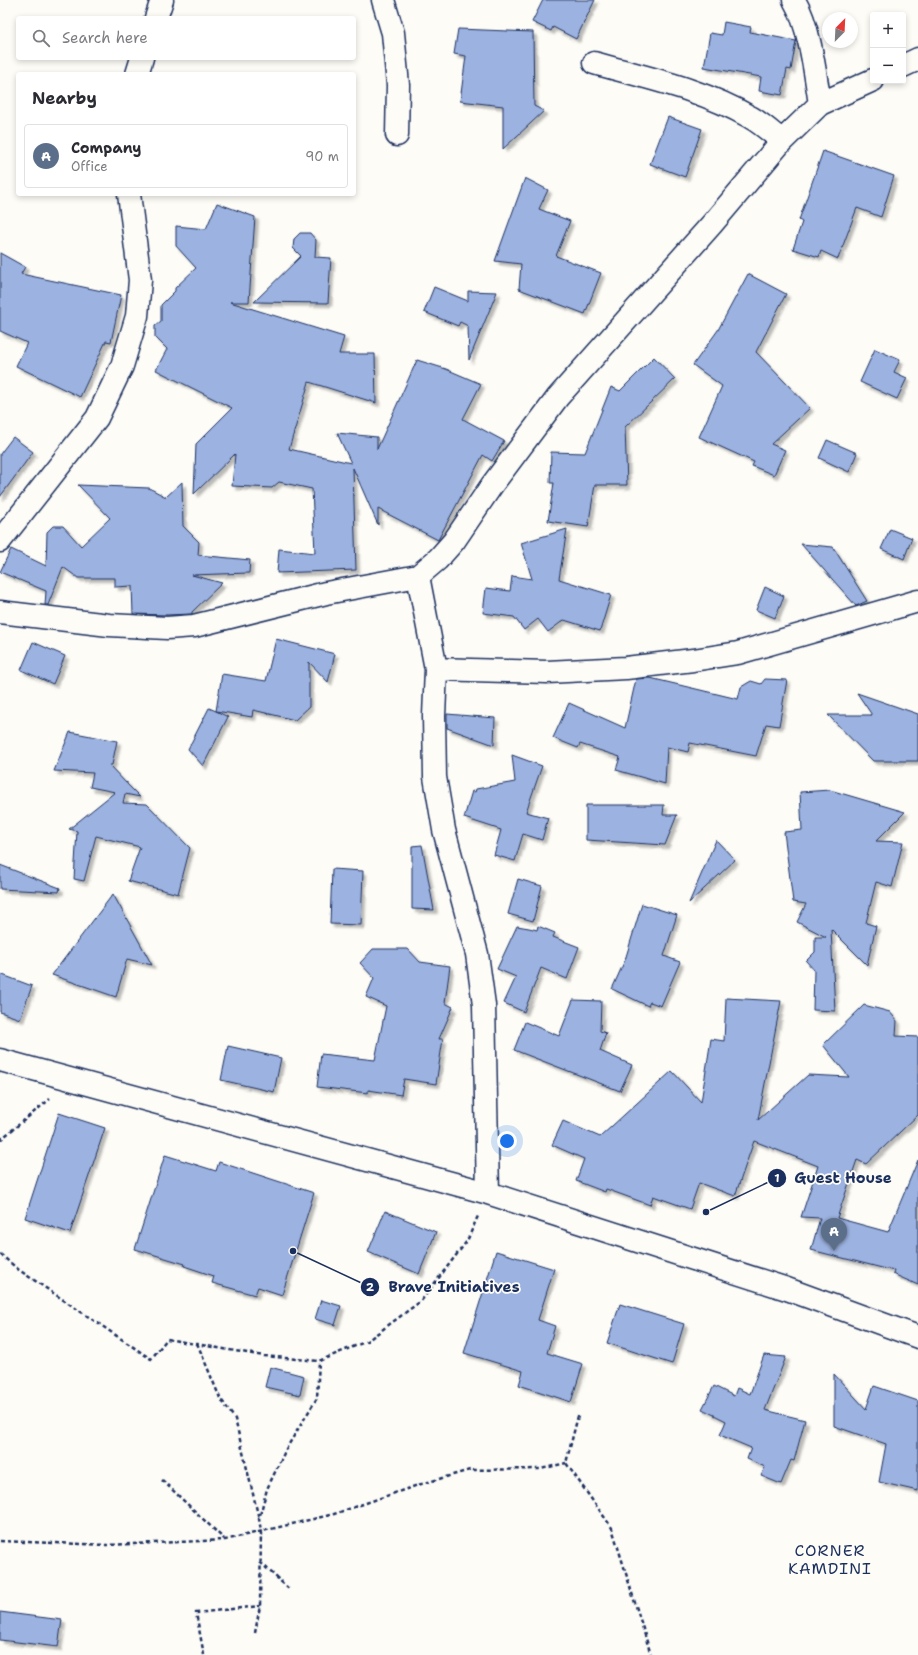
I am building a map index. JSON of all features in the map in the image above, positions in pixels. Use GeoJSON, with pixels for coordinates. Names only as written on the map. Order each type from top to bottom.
{"type":"FeatureCollection","features":[{"type":"Feature","properties":{"kind":"street"},"geometry":{"type":"LineString","coordinates":[[157,16],[162,0]]}},
{"type":"Feature","properties":{"kind":"street"},"geometry":{"type":"LineString","coordinates":[[383,0],[393,33],[398,85],[397,135]]}},
{"type":"Feature","properties":{"kind":"street"},"geometry":{"type":"LineString","coordinates":[[794,0],[804,23],[812,56],[820,104]]}},
{"type":"Feature","properties":{"kind":"street"},"geometry":{"type":"LineString","coordinates":[[906,65],[918,59]]}},
{"type":"Feature","properties":{"kind":"street"},"geometry":{"type":"LineString","coordinates":[[138,72],[141,60]]}},
{"type":"Feature","properties":{"kind":"street"},"geometry":{"type":"LineString","coordinates":[[594,63],[690,89],[721,101],[752,117],[782,140]]}},
{"type":"Feature","properties":{"kind":"street"},"geometry":{"type":"LineString","coordinates":[[0,612],[109,625],[167,628],[194,626],[326,593],[418,576],[438,559],[454,541],[492,485],[558,396],[712,224],[782,140],[820,104],[870,81]]}},
{"type":"Feature","properties":{"kind":"street"},"geometry":{"type":"LineString","coordinates":[[0,541],[96,418],[122,366],[137,316],[140,280],[129,196]]}},
{"type":"Feature","properties":{"kind":"street"},"geometry":{"type":"LineString","coordinates":[[418,576],[436,669],[434,716],[435,777],[444,830],[477,954],[484,1005],[488,1193]]}},
{"type":"Feature","properties":{"kind":"street"},"geometry":{"type":"LineString","coordinates":[[436,669],[547,672],[626,668],[693,660],[738,653],[918,601]]}},
{"type":"Feature","properties":{"kind":"street"},"geometry":{"type":"LineString","coordinates":[[0,1060],[72,1081],[488,1193],[787,1289],[918,1337]]}},
{"type":"Feature","properties":{"kind":"path"},"geometry":{"type":"LineString","coordinates":[[0,1140],[72,1081]]}},
{"type":"Feature","properties":{"kind":"path"},"geometry":{"type":"LineString","coordinates":[[0,1254],[19,1270],[151,1359],[167,1339],[197,1343],[264,1356],[319,1361],[367,1341],[421,1301],[467,1241],[488,1193]]}},
{"type":"Feature","properties":{"kind":"path"},"geometry":{"type":"LineString","coordinates":[[197,1343],[220,1398],[235,1419],[259,1520],[261,1531],[260,1606],[255,1633]]}},
{"type":"Feature","properties":{"kind":"path"},"geometry":{"type":"LineString","coordinates":[[259,1520],[267,1489],[286,1449],[318,1398],[319,1361]]}},
{"type":"Feature","properties":{"kind":"path"},"geometry":{"type":"LineString","coordinates":[[578,1416],[566,1463],[612,1528],[651,1655]]}},
{"type":"Feature","properties":{"kind":"path"},"geometry":{"type":"LineString","coordinates":[[0,1541],[108,1545],[225,1540],[334,1514],[418,1485],[470,1470],[541,1469],[566,1463]]}},
{"type":"Feature","properties":{"kind":"path"},"geometry":{"type":"LineString","coordinates":[[162,1480],[225,1540]]}},
{"type":"Feature","properties":{"kind":"path"},"geometry":{"type":"LineString","coordinates":[[260,1562],[290,1590]]}},
{"type":"Feature","properties":{"kind":"path"},"geometry":{"type":"LineString","coordinates":[[204,1655],[196,1613],[260,1606]]}},
{"type":"Feature","properties":{"kind":"building"},"geometry":{"type":"Polygon","coordinates":[[[543,0],[595,0],[576,39],[553,27],[551,31],[532,22],[543,0]]]}},
{"type":"Feature","properties":{"kind":"building"},"geometry":{"type":"Polygon","coordinates":[[[724,22],[751,27],[750,32],[796,41],[791,70],[787,69],[782,95],[759,91],[761,77],[704,67],[710,33],[722,35],[724,22]]]}},
{"type":"Feature","properties":{"kind":"building"},"geometry":{"type":"Polygon","coordinates":[[[458,29],[533,32],[534,106],[544,111],[503,149],[503,106],[460,101],[466,56],[454,54],[458,29]]]}},
{"type":"Feature","properties":{"kind":"building"},"geometry":{"type":"Polygon","coordinates":[[[668,117],[702,129],[685,177],[650,164],[668,117]]]}},
{"type":"Feature","properties":{"kind":"building"},"geometry":{"type":"Polygon","coordinates":[[[823,151],[894,176],[881,217],[857,208],[838,259],[821,251],[819,257],[793,249],[802,222],[799,220],[823,151]]]}},
{"type":"Feature","properties":{"kind":"building"},"geometry":{"type":"Polygon","coordinates":[[[525,178],[548,190],[539,209],[570,221],[556,256],[601,273],[585,314],[519,289],[521,264],[495,261],[525,178]]]}},
{"type":"Feature","properties":{"kind":"building"},"geometry":{"type":"Polygon","coordinates":[[[217,203],[255,217],[249,302],[230,302],[344,337],[339,354],[375,354],[376,403],[309,382],[289,449],[351,463],[337,433],[377,437],[377,449],[417,360],[446,369],[481,384],[463,419],[504,441],[492,461],[483,455],[438,540],[378,509],[378,525],[353,468],[356,570],[277,573],[279,549],[315,553],[312,489],[279,482],[272,488],[232,486],[235,454],[194,494],[196,444],[232,408],[156,370],[167,349],[155,337],[155,326],[161,321],[161,305],[175,291],[175,288],[196,268],[176,246],[176,226],[206,229],[217,203]]]}},
{"type":"Feature","properties":{"kind":"building"},"geometry":{"type":"Polygon","coordinates":[[[300,233],[310,233],[316,240],[315,257],[331,258],[328,303],[254,302],[301,256],[293,248],[294,239],[300,233]]]}},
{"type":"Feature","properties":{"kind":"building"},"geometry":{"type":"Polygon","coordinates":[[[0,253],[25,267],[21,274],[121,295],[111,342],[106,341],[80,397],[16,366],[27,343],[0,331],[0,253]]]}},
{"type":"Feature","properties":{"kind":"building"},"geometry":{"type":"Polygon","coordinates":[[[748,274],[786,294],[756,352],[810,408],[771,444],[785,450],[774,475],[752,466],[754,462],[699,437],[722,386],[693,365],[718,330],[748,274]]]}},
{"type":"Feature","properties":{"kind":"building"},"geometry":{"type":"Polygon","coordinates":[[[434,287],[468,301],[468,291],[497,292],[469,360],[468,326],[460,322],[458,326],[424,312],[434,287]]]}},
{"type":"Feature","properties":{"kind":"building"},"geometry":{"type":"Polygon","coordinates":[[[875,349],[900,360],[894,372],[907,378],[897,399],[860,382],[875,349]]]}},
{"type":"Feature","properties":{"kind":"building"},"geometry":{"type":"Polygon","coordinates":[[[654,357],[675,379],[625,427],[627,485],[595,485],[588,527],[548,521],[554,483],[550,483],[551,452],[585,453],[611,387],[620,391],[654,357]]]}},
{"type":"Feature","properties":{"kind":"building"},"geometry":{"type":"Polygon","coordinates":[[[13,437],[33,452],[0,497],[0,454],[13,437]]]}},
{"type":"Feature","properties":{"kind":"building"},"geometry":{"type":"Polygon","coordinates":[[[827,440],[857,453],[849,472],[819,458],[827,440]]]}},
{"type":"Feature","properties":{"kind":"building"},"geometry":{"type":"Polygon","coordinates":[[[182,482],[183,526],[199,542],[198,555],[250,560],[249,573],[192,575],[222,583],[192,612],[192,614],[133,614],[132,586],[115,587],[115,578],[78,578],[63,567],[48,605],[45,605],[46,591],[0,572],[11,549],[46,566],[47,532],[53,526],[63,526],[81,546],[110,518],[78,485],[149,488],[166,497],[182,482]]]}},
{"type":"Feature","properties":{"kind":"building"},"geometry":{"type":"Polygon","coordinates":[[[567,529],[559,579],[611,595],[600,631],[564,620],[548,632],[538,619],[524,630],[514,617],[483,613],[486,588],[510,591],[512,576],[532,579],[521,543],[567,529]]]}},
{"type":"Feature","properties":{"kind":"building"},"geometry":{"type":"Polygon","coordinates":[[[890,529],[912,538],[904,559],[881,549],[890,529]]]}},
{"type":"Feature","properties":{"kind":"building"},"geometry":{"type":"Polygon","coordinates":[[[801,544],[833,547],[867,601],[856,606],[801,544]]]}},
{"type":"Feature","properties":{"kind":"building"},"geometry":{"type":"Polygon","coordinates":[[[765,587],[784,596],[775,618],[756,610],[765,587]]]}},
{"type":"Feature","properties":{"kind":"building"},"geometry":{"type":"Polygon","coordinates":[[[276,639],[335,654],[328,682],[309,662],[309,707],[295,720],[253,710],[252,717],[216,711],[222,674],[266,681],[276,639]]]}},
{"type":"Feature","properties":{"kind":"building"},"geometry":{"type":"Polygon","coordinates":[[[33,642],[65,656],[53,684],[21,670],[33,642]]]}},
{"type":"Feature","properties":{"kind":"building"},"geometry":{"type":"Polygon","coordinates":[[[650,678],[738,699],[741,687],[751,681],[761,684],[765,679],[787,680],[779,726],[766,724],[756,756],[690,743],[688,752],[667,747],[665,784],[616,770],[620,757],[580,744],[578,748],[553,738],[569,703],[625,728],[636,679],[650,678]]]}},
{"type":"Feature","properties":{"kind":"building"},"geometry":{"type":"Polygon","coordinates":[[[857,693],[918,714],[918,761],[873,761],[828,715],[872,715],[857,693]]]}},
{"type":"Feature","properties":{"kind":"building"},"geometry":{"type":"Polygon","coordinates":[[[209,708],[228,717],[203,766],[188,749],[209,708]]]}},
{"type":"Feature","properties":{"kind":"building"},"geometry":{"type":"Polygon","coordinates":[[[447,714],[495,718],[494,745],[447,728],[447,714]]]}},
{"type":"Feature","properties":{"kind":"building"},"geometry":{"type":"Polygon","coordinates":[[[70,732],[117,741],[112,765],[109,765],[140,797],[125,794],[123,803],[147,804],[190,848],[178,894],[128,881],[140,847],[96,836],[84,881],[74,879],[77,831],[69,829],[115,792],[90,787],[93,773],[54,771],[70,732]]]}},
{"type":"Feature","properties":{"kind":"building"},"geometry":{"type":"Polygon","coordinates":[[[512,755],[542,766],[526,812],[548,818],[542,840],[523,834],[515,861],[494,855],[501,830],[464,818],[472,791],[475,792],[476,789],[515,782],[512,755]]]}},
{"type":"Feature","properties":{"kind":"building"},"geometry":{"type":"Polygon","coordinates":[[[830,790],[905,812],[876,841],[903,842],[892,887],[876,882],[866,923],[876,926],[867,965],[831,929],[835,1011],[813,1010],[814,970],[806,961],[815,952],[815,937],[826,937],[797,922],[806,904],[793,902],[784,832],[802,830],[800,792],[830,790]]]}},
{"type":"Feature","properties":{"kind":"building"},"geometry":{"type":"Polygon","coordinates":[[[586,805],[664,805],[663,815],[677,815],[665,845],[586,840],[586,805]]]}},
{"type":"Feature","properties":{"kind":"building"},"geometry":{"type":"Polygon","coordinates":[[[716,840],[735,860],[689,903],[716,840]]]}},
{"type":"Feature","properties":{"kind":"building"},"geometry":{"type":"Polygon","coordinates":[[[422,845],[434,910],[412,909],[412,846],[422,845]]]}},
{"type":"Feature","properties":{"kind":"building"},"geometry":{"type":"Polygon","coordinates":[[[0,865],[60,888],[59,892],[0,889],[0,865]]]}},
{"type":"Feature","properties":{"kind":"building"},"geometry":{"type":"Polygon","coordinates":[[[332,869],[363,871],[361,925],[330,924],[332,869]]]}},
{"type":"Feature","properties":{"kind":"building"},"geometry":{"type":"Polygon","coordinates":[[[518,879],[542,886],[533,921],[508,914],[518,879]]]}},
{"type":"Feature","properties":{"kind":"building"},"geometry":{"type":"Polygon","coordinates":[[[113,894],[152,965],[127,959],[116,997],[52,975],[113,894]]]}},
{"type":"Feature","properties":{"kind":"building"},"geometry":{"type":"Polygon","coordinates":[[[642,904],[677,915],[664,956],[680,962],[661,1006],[650,1002],[648,1006],[612,989],[625,960],[642,904]]]}},
{"type":"Feature","properties":{"kind":"building"},"geometry":{"type":"Polygon","coordinates":[[[517,926],[537,930],[538,926],[555,933],[553,937],[579,947],[567,979],[541,968],[524,1012],[504,1003],[516,977],[497,969],[517,926]]]}},
{"type":"Feature","properties":{"kind":"building"},"geometry":{"type":"Polygon","coordinates":[[[373,949],[408,949],[420,962],[450,966],[445,1003],[453,1007],[439,1039],[443,1039],[436,1084],[404,1079],[401,1095],[368,1090],[368,1093],[317,1087],[321,1054],[375,1060],[386,1006],[366,997],[374,978],[360,963],[373,949]]]}},
{"type":"Feature","properties":{"kind":"building"},"geometry":{"type":"Polygon","coordinates":[[[0,974],[32,986],[20,1019],[0,1012],[0,974]]]}},
{"type":"Feature","properties":{"kind":"building"},"geometry":{"type":"Polygon","coordinates":[[[726,998],[781,1001],[758,1120],[808,1075],[849,1077],[823,1045],[864,1005],[890,1012],[897,1021],[896,1036],[918,1037],[918,1115],[866,1164],[857,1160],[837,1218],[888,1232],[918,1160],[918,1285],[893,1274],[894,1271],[811,1250],[820,1218],[801,1217],[818,1166],[754,1141],[735,1196],[699,1183],[690,1209],[653,1196],[650,1205],[606,1189],[605,1192],[576,1181],[584,1159],[552,1145],[563,1121],[600,1137],[672,1071],[701,1102],[711,1039],[724,1041],[726,998]]]}},
{"type":"Feature","properties":{"kind":"building"},"geometry":{"type":"Polygon","coordinates":[[[573,1000],[601,1001],[600,1031],[606,1033],[600,1051],[632,1065],[620,1091],[514,1050],[525,1022],[559,1036],[573,1000]]]}},
{"type":"Feature","properties":{"kind":"building"},"geometry":{"type":"Polygon","coordinates":[[[228,1046],[281,1058],[274,1092],[221,1080],[228,1046]]]}},
{"type":"Feature","properties":{"kind":"building"},"geometry":{"type":"Polygon","coordinates":[[[59,1113],[105,1128],[70,1233],[25,1218],[59,1113]]]}},
{"type":"Feature","properties":{"kind":"building"},"geometry":{"type":"Polygon","coordinates":[[[165,1155],[216,1171],[219,1162],[314,1193],[282,1295],[258,1287],[255,1295],[212,1283],[214,1276],[184,1266],[185,1264],[135,1249],[165,1155]]]}},
{"type":"Feature","properties":{"kind":"building"},"geometry":{"type":"Polygon","coordinates":[[[385,1211],[436,1232],[419,1274],[368,1252],[385,1211]]]}},
{"type":"Feature","properties":{"kind":"building"},"geometry":{"type":"Polygon","coordinates":[[[496,1251],[554,1269],[538,1320],[555,1326],[547,1353],[583,1364],[571,1402],[519,1385],[523,1371],[464,1353],[496,1251]]]}},
{"type":"Feature","properties":{"kind":"building"},"geometry":{"type":"Polygon","coordinates":[[[321,1300],[341,1306],[335,1325],[315,1319],[321,1300]]]}},
{"type":"Feature","properties":{"kind":"building"},"geometry":{"type":"Polygon","coordinates":[[[620,1304],[684,1324],[672,1364],[607,1343],[620,1304]]]}},
{"type":"Feature","properties":{"kind":"building"},"geometry":{"type":"Polygon","coordinates":[[[764,1355],[786,1357],[765,1410],[805,1420],[794,1461],[791,1460],[781,1484],[761,1476],[765,1467],[747,1459],[751,1448],[720,1435],[726,1421],[702,1409],[714,1386],[734,1396],[737,1388],[750,1394],[764,1355]]]}},
{"type":"Feature","properties":{"kind":"building"},"geometry":{"type":"Polygon","coordinates":[[[270,1367],[304,1376],[300,1395],[265,1387],[270,1367]]]}},
{"type":"Feature","properties":{"kind":"building"},"geometry":{"type":"Polygon","coordinates":[[[834,1374],[866,1409],[874,1386],[918,1401],[918,1491],[879,1482],[886,1444],[834,1426],[834,1374]]]}},
{"type":"Feature","properties":{"kind":"building"},"geometry":{"type":"Polygon","coordinates":[[[0,1612],[62,1620],[58,1647],[0,1640],[0,1612]]]}},
{"type":"Feature","properties":{"kind":"place","name":"Guest House"},"geometry":{"type":"Point","coordinates":[706,1212]}},
{"type":"Feature","properties":{"kind":"place","name":"Brave Initiatives"},"geometry":{"type":"Point","coordinates":[293,1251]}},
{"type":"Feature","properties":{"kind":"place","name":"Company"},"geometry":{"type":"Point","coordinates":[834,1251]}},
{"type":"Feature","properties":{"kind":"district","name":"CORNER KAMDINI"},"geometry":{"type":"Point","coordinates":[830,1559]}}]}
